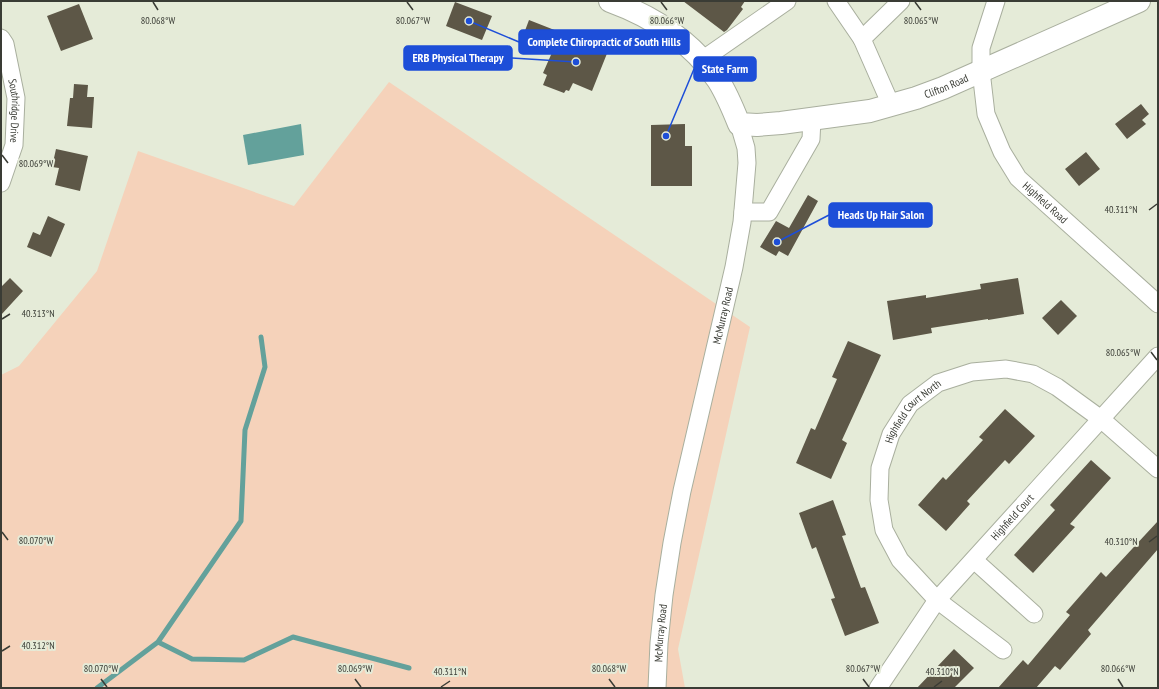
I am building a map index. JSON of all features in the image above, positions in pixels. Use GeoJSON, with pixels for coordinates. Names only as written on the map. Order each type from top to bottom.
{"type":"FeatureCollection","features":[{"type":"Feature","properties":{"kind":"main road","name":"McMurray Road"},"geometry":{"type":"LineString","coordinates":[[610,1],[645,16],[684,42],[702,60],[718,81],[727,96],[739,124]]}},
{"type":"Feature","properties":{"kind":"main road","name":"Clifton Road"},"geometry":{"type":"LineString","coordinates":[[739,124],[763,124],[870,111],[916,98],[943,88],[1139,1]]}},
{"type":"Feature","properties":{"kind":"street"},"geometry":{"type":"LineString","coordinates":[[702,60],[787,1]]}},
{"type":"Feature","properties":{"kind":"street"},"geometry":{"type":"LineString","coordinates":[[836,1],[862,39],[891,105]]}},
{"type":"Feature","properties":{"kind":"street"},"geometry":{"type":"LineString","coordinates":[[862,39],[901,1]]}},
{"type":"Feature","properties":{"kind":"street","name":"Highfield Road"},"geometry":{"type":"LineString","coordinates":[[996,1],[981,48],[981,71],[986,114],[1002,152],[1018,178],[1158,304]]}},
{"type":"Feature","properties":{"kind":"street","name":"Southridge Drive"},"geometry":{"type":"LineString","coordinates":[[1,38],[5,44],[16,98],[14,145],[1,183]]}},
{"type":"Feature","properties":{"kind":"street"},"geometry":{"type":"LineString","coordinates":[[743,212],[769,212],[811,140],[812,119]]}},
{"type":"Feature","properties":{"kind":"street","name":"McMurray Road"},"geometry":{"type":"LineString","coordinates":[[657,688],[659,643],[664,595],[672,543],[684,483],[734,267],[743,212],[747,163],[746,148],[739,124]]}},
{"type":"Feature","properties":{"kind":"street","name":"Highfield Court"},"geometry":{"type":"LineString","coordinates":[[878,688],[938,600],[1158,356]]}},
{"type":"Feature","properties":{"kind":"street","name":"Highfield Court North"},"geometry":{"type":"LineString","coordinates":[[1003,650],[938,600],[900,560],[884,530],[879,500],[880,468],[891,434],[910,404],[938,383],[972,372],[1006,369],[1033,374],[1057,387],[1101,419],[1158,469]]}},
{"type":"Feature","properties":{"kind":"street"},"geometry":{"type":"LineString","coordinates":[[974,560],[1034,614]]}},
{"type":"Feature","properties":{"kind":"shaded area"},"geometry":{"type":"Polygon","coordinates":[[[389,82],[750,327],[678,649],[685,688],[1,688],[1,375],[19,366],[97,271],[138,151],[294,206],[389,82]]]}},
{"type":"Feature","properties":{"kind":"water"},"geometry":{"type":"Polygon","coordinates":[[[301,124],[304,155],[248,165],[243,135],[301,124]]]}},
{"type":"Feature","properties":{"kind":"building"},"geometry":{"type":"Polygon","coordinates":[[[683,1],[745,1],[741,7],[743,9],[724,32],[683,1]]]}},
{"type":"Feature","properties":{"kind":"building"},"geometry":{"type":"Polygon","coordinates":[[[455,2],[492,16],[482,40],[446,26],[455,2]]]}},
{"type":"Feature","properties":{"kind":"building"},"geometry":{"type":"Polygon","coordinates":[[[79,4],[93,39],[61,51],[47,16],[79,4]]]}},
{"type":"Feature","properties":{"kind":"building"},"geometry":{"type":"Polygon","coordinates":[[[529,20],[608,51],[592,91],[573,83],[569,91],[566,90],[564,93],[543,85],[547,75],[543,73],[554,48],[523,36],[529,20]]]}},
{"type":"Feature","properties":{"kind":"building"},"geometry":{"type":"Polygon","coordinates":[[[74,84],[88,85],[87,97],[94,97],[92,128],[67,126],[70,98],[73,98],[74,84]]]}},
{"type":"Feature","properties":{"kind":"building"},"geometry":{"type":"Polygon","coordinates":[[[1141,104],[1149,114],[1142,120],[1146,124],[1127,139],[1115,124],[1141,104]]]}},
{"type":"Feature","properties":{"kind":"building"},"geometry":{"type":"Polygon","coordinates":[[[685,124],[685,146],[692,146],[692,186],[651,186],[651,125],[685,124]]]}},
{"type":"Feature","properties":{"kind":"building"},"geometry":{"type":"Polygon","coordinates":[[[56,149],[88,156],[80,191],[55,185],[59,168],[52,167],[56,149]]]}},
{"type":"Feature","properties":{"kind":"building"},"geometry":{"type":"Polygon","coordinates":[[[1086,152],[1100,169],[1079,186],[1065,169],[1086,152]]]}},
{"type":"Feature","properties":{"kind":"building"},"geometry":{"type":"Polygon","coordinates":[[[808,195],[818,201],[788,256],[779,251],[776,256],[760,247],[776,221],[789,228],[808,195]]]}},
{"type":"Feature","properties":{"kind":"building"},"geometry":{"type":"Polygon","coordinates":[[[48,216],[65,224],[51,257],[27,247],[33,232],[40,235],[48,216]]]}},
{"type":"Feature","properties":{"kind":"building"},"geometry":{"type":"Polygon","coordinates":[[[10,278],[23,291],[1,315],[1,287],[10,278]]]}},
{"type":"Feature","properties":{"kind":"building"},"geometry":{"type":"Polygon","coordinates":[[[1018,278],[1024,314],[931,328],[932,333],[893,340],[887,301],[926,295],[926,298],[981,289],[980,284],[1018,278]]]}},
{"type":"Feature","properties":{"kind":"building"},"geometry":{"type":"Polygon","coordinates":[[[1061,300],[1077,316],[1058,335],[1042,318],[1061,300]]]}},
{"type":"Feature","properties":{"kind":"building"},"geometry":{"type":"Polygon","coordinates":[[[848,341],[881,355],[842,440],[847,443],[831,479],[796,463],[811,428],[815,430],[837,379],[832,377],[848,341]]]}},
{"type":"Feature","properties":{"kind":"building"},"geometry":{"type":"Polygon","coordinates":[[[1005,409],[1035,436],[1009,464],[1005,460],[967,501],[970,504],[946,531],[918,505],[943,477],[946,480],[983,440],[979,437],[1005,409]]]}},
{"type":"Feature","properties":{"kind":"building"},"geometry":{"type":"Polygon","coordinates":[[[1091,460],[1111,478],[1070,524],[1075,527],[1033,573],[1014,555],[1055,510],[1050,505],[1091,460]]]}},
{"type":"Feature","properties":{"kind":"building"},"geometry":{"type":"Polygon","coordinates":[[[833,500],[846,535],[842,536],[861,588],[865,587],[879,623],[845,636],[831,599],[835,598],[816,547],[812,549],[799,513],[833,500]]]}},
{"type":"Feature","properties":{"kind":"building"},"geometry":{"type":"Polygon","coordinates":[[[1158,521],[1158,549],[1088,630],[1091,634],[1060,670],[1055,666],[1036,688],[998,688],[1023,660],[1028,665],[1070,615],[1066,612],[1101,572],[1106,577],[1158,521]]]}},
{"type":"Feature","properties":{"kind":"building"},"geometry":{"type":"Polygon","coordinates":[[[954,649],[974,668],[954,688],[917,688],[954,649]]]}},
{"type":"Feature","properties":{"kind":"waterway"},"geometry":{"type":"LineString","coordinates":[[97,688],[158,642],[241,521],[245,430],[265,367],[261,337]]}},
{"type":"Feature","properties":{"kind":"waterway"},"geometry":{"type":"LineString","coordinates":[[158,642],[192,659],[244,660],[293,637],[409,668]]}},
{"type":"Feature","properties":{"kind":"place","name":"Complete Chiropractic of South Hills"},"geometry":{"type":"Point","coordinates":[469,21]}},
{"type":"Feature","properties":{"kind":"place","name":"ERB Physical Therapy"},"geometry":{"type":"Point","coordinates":[576,62]}},
{"type":"Feature","properties":{"kind":"place","name":"State Farm"},"geometry":{"type":"Point","coordinates":[666,136]}},
{"type":"Feature","properties":{"kind":"place","name":"Heads Up Hair Salon"},"geometry":{"type":"Point","coordinates":[777,242]}}]}
